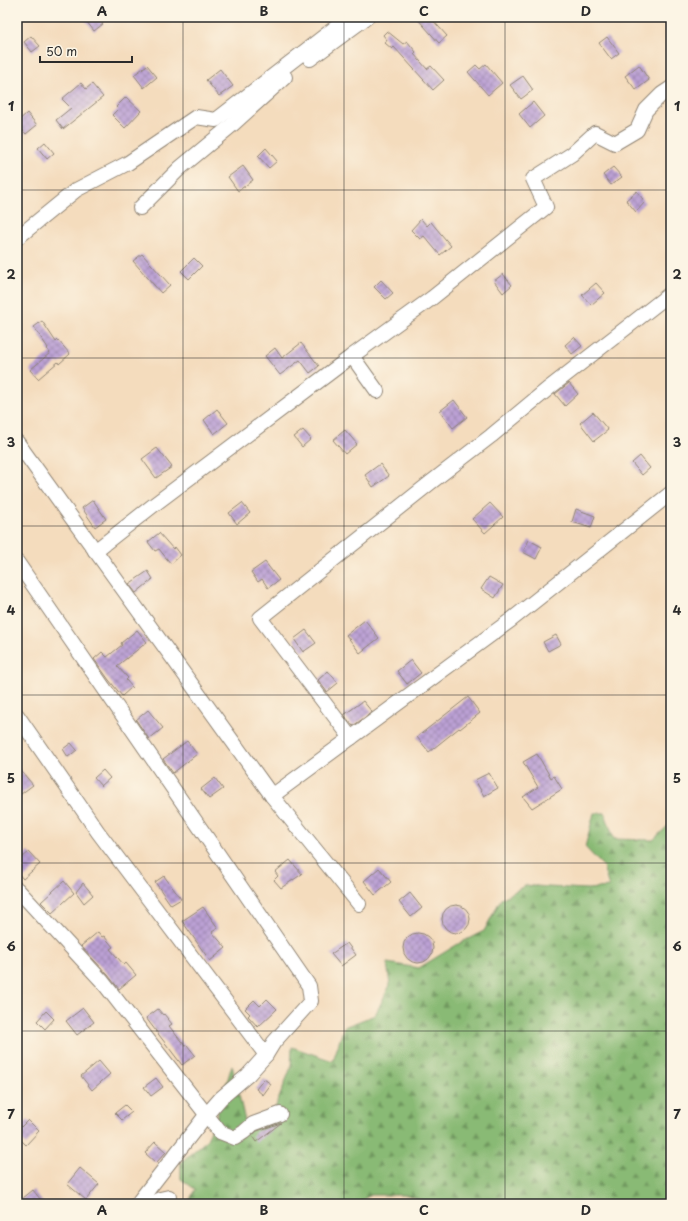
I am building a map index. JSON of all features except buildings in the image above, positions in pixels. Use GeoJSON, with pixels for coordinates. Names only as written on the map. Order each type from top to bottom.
{"type":"FeatureCollection","features":[{"type":"Feature","properties":{"kind":"street"},"geometry":{"type":"LineString","coordinates":[[17,238],[76,190],[128,163],[196,117],[216,120],[349,17]]}},
{"type":"Feature","properties":{"kind":"street"},"geometry":{"type":"LineString","coordinates":[[140,208],[180,168],[286,76],[367,17]]}},
{"type":"Feature","properties":{"kind":"street"},"geometry":{"type":"LineString","coordinates":[[95,551],[352,356],[432,298],[546,207],[533,179],[572,154],[595,133],[615,143],[637,130],[646,110],[662,94],[671,88]]}},
{"type":"Feature","properties":{"kind":"street"},"geometry":{"type":"LineString","coordinates":[[352,738],[260,618],[671,293]]}},
{"type":"Feature","properties":{"kind":"street"},"geometry":{"type":"LineString","coordinates":[[352,356],[377,391]]}},
{"type":"Feature","properties":{"kind":"street"},"geometry":{"type":"LineString","coordinates":[[17,442],[272,796],[359,904]]}},
{"type":"Feature","properties":{"kind":"street"},"geometry":{"type":"LineString","coordinates":[[272,796],[511,620],[671,493]]}},
{"type":"Feature","properties":{"kind":"street"},"geometry":{"type":"LineString","coordinates":[[17,562],[309,986],[311,1001],[274,1042],[266,1055],[248,1075],[221,1098],[207,1114],[137,1204]]}},
{"type":"Feature","properties":{"kind":"street"},"geometry":{"type":"LineString","coordinates":[[17,715],[98,832],[266,1055]]}},
{"type":"Feature","properties":{"kind":"street"},"geometry":{"type":"LineString","coordinates":[[17,888],[102,982],[220,1132],[235,1138],[253,1124],[280,1114]]}},
{"type":"Feature","properties":{"kind":"street"},"geometry":{"type":"LineString","coordinates":[[150,1204],[169,1196]]}},
{"type":"Feature","properties":{"kind":"green space"},"geometry":{"type":"Polygon","coordinates":[[[594,813],[605,813],[614,839],[653,840],[671,823],[671,1204],[435,1204],[407,1195],[370,1195],[357,1204],[188,1204],[195,1189],[181,1179],[181,1162],[207,1140],[218,1112],[232,1065],[245,1121],[274,1111],[291,1067],[292,1047],[333,1061],[344,1027],[375,1015],[390,985],[387,963],[419,968],[458,944],[484,931],[501,899],[526,885],[588,889],[609,887],[603,866],[585,847],[594,813]]]}}]}
